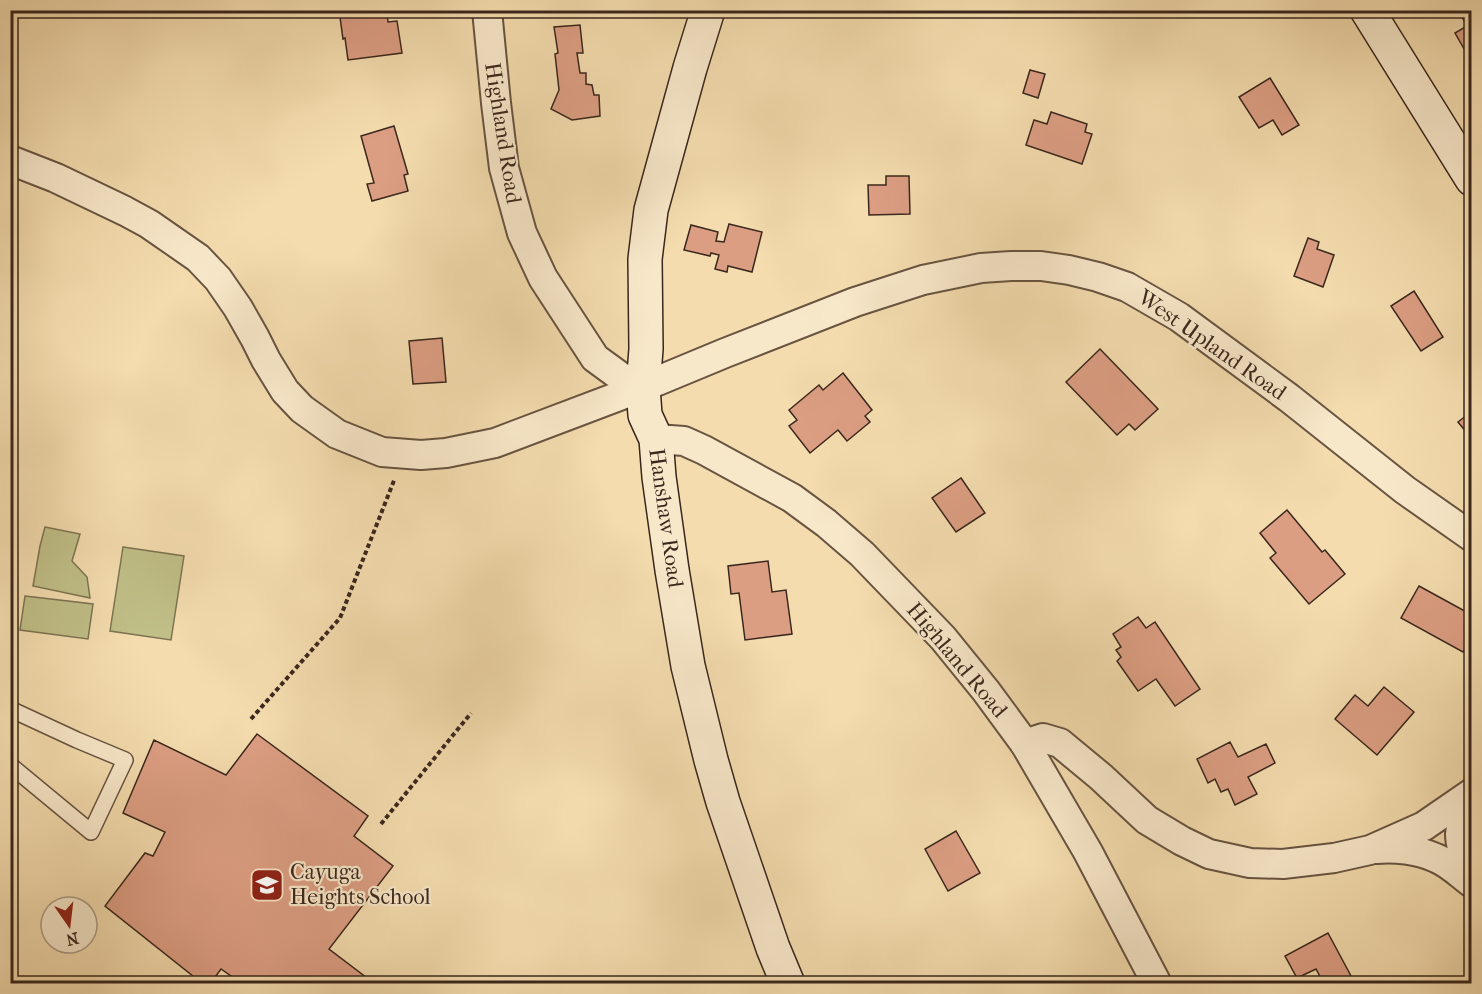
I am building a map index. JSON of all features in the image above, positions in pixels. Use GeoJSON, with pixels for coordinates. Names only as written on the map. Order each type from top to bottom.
{"type":"FeatureCollection","features":[{"type":"Feature","properties":{"kind":"street","name":"Highland Road"},"geometry":{"type":"LineString","coordinates":[[487,10],[504,168],[522,233],[543,278],[595,358],[621,377],[643,387]]}},
{"type":"Feature","properties":{"kind":"street","name":"Hanshaw Road"},"geometry":{"type":"LineString","coordinates":[[708,10],[651,210],[645,259],[646,349],[643,387],[645,415],[656,439],[659,477],[688,666],[711,760],[773,948],[788,984]]}},
{"type":"Feature","properties":{"kind":"street"},"geometry":{"type":"LineString","coordinates":[[1367,10],[1472,179]]}},
{"type":"Feature","properties":{"kind":"street","name":"West Upland Road"},"geometry":{"type":"LineString","coordinates":[[10,160],[56,178],[125,211],[149,224],[198,258],[218,279],[238,308],[285,391],[302,409],[337,434],[382,452],[421,455],[495,443],[643,387],[855,302],[923,280],[981,268],[1041,266],[1098,277],[1127,287],[1179,317],[1289,398],[1405,490],[1472,537]]}},
{"type":"Feature","properties":{"kind":"street","name":"Highland Road"},"geometry":{"type":"LineString","coordinates":[[656,439],[684,441],[792,498],[862,554],[943,638],[1025,744],[1088,852],[1157,984]]}},
{"type":"Feature","properties":{"kind":"street"},"geometry":{"type":"LineString","coordinates":[[1025,744],[1043,738],[1060,743],[1148,820],[1209,854],[1250,863],[1283,864],[1334,858],[1384,848],[1407,850],[1438,858],[1472,883]]}},
{"type":"Feature","properties":{"kind":"street"},"geometry":{"type":"LineString","coordinates":[[1370,850],[1424,826],[1472,795]]}},
{"type":"Feature","properties":{"kind":"street"},"geometry":{"type":"LineString","coordinates":[[1472,795],[1462,822],[1460,835],[1472,876]]}},
{"type":"Feature","properties":{"kind":"lane"},"geometry":{"type":"LineString","coordinates":[[10,709],[125,760],[92,832],[10,765]]}},
{"type":"Feature","properties":{"kind":"path"},"geometry":{"type":"LineString","coordinates":[[251,719],[340,618],[395,477]]}},
{"type":"Feature","properties":{"kind":"path"},"geometry":{"type":"LineString","coordinates":[[381,824],[471,713]]}},
{"type":"Feature","properties":{"kind":"shaded area"},"geometry":{"type":"Polygon","coordinates":[[[45,527],[80,534],[72,561],[87,577],[90,598],[33,586],[45,527]]]}},
{"type":"Feature","properties":{"kind":"shaded area"},"geometry":{"type":"Polygon","coordinates":[[[123,547],[184,556],[171,640],[110,631],[123,547]]]}},
{"type":"Feature","properties":{"kind":"shaded area"},"geometry":{"type":"Polygon","coordinates":[[[25,596],[93,604],[88,639],[20,630],[25,596]]]}},
{"type":"Feature","properties":{"kind":"building"},"geometry":{"type":"Polygon","coordinates":[[[10,10],[18,10],[13,40],[10,39],[10,10]]]}},
{"type":"Feature","properties":{"kind":"building"},"geometry":{"type":"Polygon","coordinates":[[[339,10],[387,10],[388,22],[397,21],[402,53],[348,60],[339,10]]]}},
{"type":"Feature","properties":{"kind":"building"},"geometry":{"type":"Polygon","coordinates":[[[1458,10],[1472,10],[1472,51],[1467,54],[1455,33],[1467,26],[1458,10]]]}},
{"type":"Feature","properties":{"kind":"building"},"geometry":{"type":"Polygon","coordinates":[[[580,25],[583,53],[577,53],[580,73],[586,73],[586,84],[592,85],[594,95],[599,95],[600,116],[572,120],[551,109],[559,90],[555,54],[558,53],[554,27],[580,25]]]}},
{"type":"Feature","properties":{"kind":"building"},"geometry":{"type":"Polygon","coordinates":[[[1030,70],[1045,74],[1038,98],[1023,93],[1030,70]]]}},
{"type":"Feature","properties":{"kind":"building"},"geometry":{"type":"Polygon","coordinates":[[[1270,78],[1299,125],[1282,135],[1273,120],[1259,128],[1239,97],[1270,78]]]}},
{"type":"Feature","properties":{"kind":"building"},"geometry":{"type":"Polygon","coordinates":[[[1051,112],[1087,124],[1085,132],[1092,134],[1082,164],[1026,145],[1034,120],[1047,124],[1051,112]]]}},
{"type":"Feature","properties":{"kind":"building"},"geometry":{"type":"Polygon","coordinates":[[[394,126],[408,174],[404,175],[408,191],[372,201],[367,184],[374,183],[361,136],[394,126]]]}},
{"type":"Feature","properties":{"kind":"building"},"geometry":{"type":"Polygon","coordinates":[[[886,176],[909,176],[910,214],[869,215],[868,185],[886,185],[886,176]]]}},
{"type":"Feature","properties":{"kind":"building"},"geometry":{"type":"Polygon","coordinates":[[[729,224],[762,232],[752,272],[728,266],[727,272],[715,269],[719,255],[711,253],[710,256],[684,250],[691,225],[718,232],[716,241],[724,242],[729,224]]]}},
{"type":"Feature","properties":{"kind":"building"},"geometry":{"type":"Polygon","coordinates":[[[1308,238],[1319,242],[1317,249],[1334,255],[1323,287],[1294,276],[1308,238]]]}},
{"type":"Feature","properties":{"kind":"building"},"geometry":{"type":"Polygon","coordinates":[[[1414,291],[1443,337],[1421,351],[1391,306],[1414,291]]]}},
{"type":"Feature","properties":{"kind":"building"},"geometry":{"type":"Polygon","coordinates":[[[442,338],[446,382],[413,384],[409,341],[442,338]]]}},
{"type":"Feature","properties":{"kind":"building"},"geometry":{"type":"Polygon","coordinates":[[[1100,349],[1158,409],[1135,430],[1129,424],[1117,435],[1066,382],[1100,349]]]}},
{"type":"Feature","properties":{"kind":"building"},"geometry":{"type":"Polygon","coordinates":[[[843,373],[872,410],[865,416],[870,422],[847,441],[838,430],[810,453],[789,426],[797,420],[789,410],[819,385],[823,390],[843,373]]]}},
{"type":"Feature","properties":{"kind":"building"},"geometry":{"type":"Polygon","coordinates":[[[1472,411],[1472,439],[1458,422],[1472,411]]]}},
{"type":"Feature","properties":{"kind":"building"},"geometry":{"type":"Polygon","coordinates":[[[961,478],[985,513],[956,532],[932,498],[961,478]]]}},
{"type":"Feature","properties":{"kind":"building"},"geometry":{"type":"Polygon","coordinates":[[[1287,510],[1322,552],[1325,550],[1345,574],[1309,604],[1270,558],[1276,553],[1260,533],[1287,510]]]}},
{"type":"Feature","properties":{"kind":"building"},"geometry":{"type":"Polygon","coordinates":[[[768,561],[772,592],[786,590],[792,634],[745,640],[739,593],[731,594],[728,566],[768,561]]]}},
{"type":"Feature","properties":{"kind":"building"},"geometry":{"type":"Polygon","coordinates":[[[1419,586],[1472,615],[1472,638],[1463,652],[1401,618],[1419,586]]]}},
{"type":"Feature","properties":{"kind":"building"},"geometry":{"type":"Polygon","coordinates":[[[1138,617],[1146,628],[1155,622],[1200,689],[1175,706],[1156,679],[1138,691],[1117,661],[1121,657],[1116,650],[1121,647],[1113,634],[1138,617]]]}},
{"type":"Feature","properties":{"kind":"building"},"geometry":{"type":"Polygon","coordinates":[[[1384,687],[1414,712],[1377,755],[1335,719],[1355,695],[1368,706],[1384,687]]]}},
{"type":"Feature","properties":{"kind":"building"},"geometry":{"type":"Polygon","coordinates":[[[257,734],[368,816],[354,836],[393,866],[329,949],[375,984],[236,984],[238,981],[221,969],[210,984],[203,984],[105,906],[145,853],[153,856],[165,832],[123,813],[154,740],[226,775],[257,734]]]}},
{"type":"Feature","properties":{"kind":"building"},"geometry":{"type":"Polygon","coordinates":[[[1230,742],[1238,757],[1266,744],[1275,763],[1248,777],[1257,794],[1235,805],[1228,789],[1221,792],[1215,779],[1208,783],[1197,759],[1230,742]]]}},
{"type":"Feature","properties":{"kind":"building"},"geometry":{"type":"Polygon","coordinates":[[[956,831],[980,873],[948,891],[925,849],[956,831]]]}},
{"type":"Feature","properties":{"kind":"building"},"geometry":{"type":"Polygon","coordinates":[[[1328,933],[1351,976],[1336,984],[1324,984],[1316,969],[1297,978],[1285,956],[1328,933]]]}},
{"type":"Feature","properties":{"kind":"place","name":"Cayuga Heights School"},"geometry":{"type":"Point","coordinates":[267,885]}}]}
